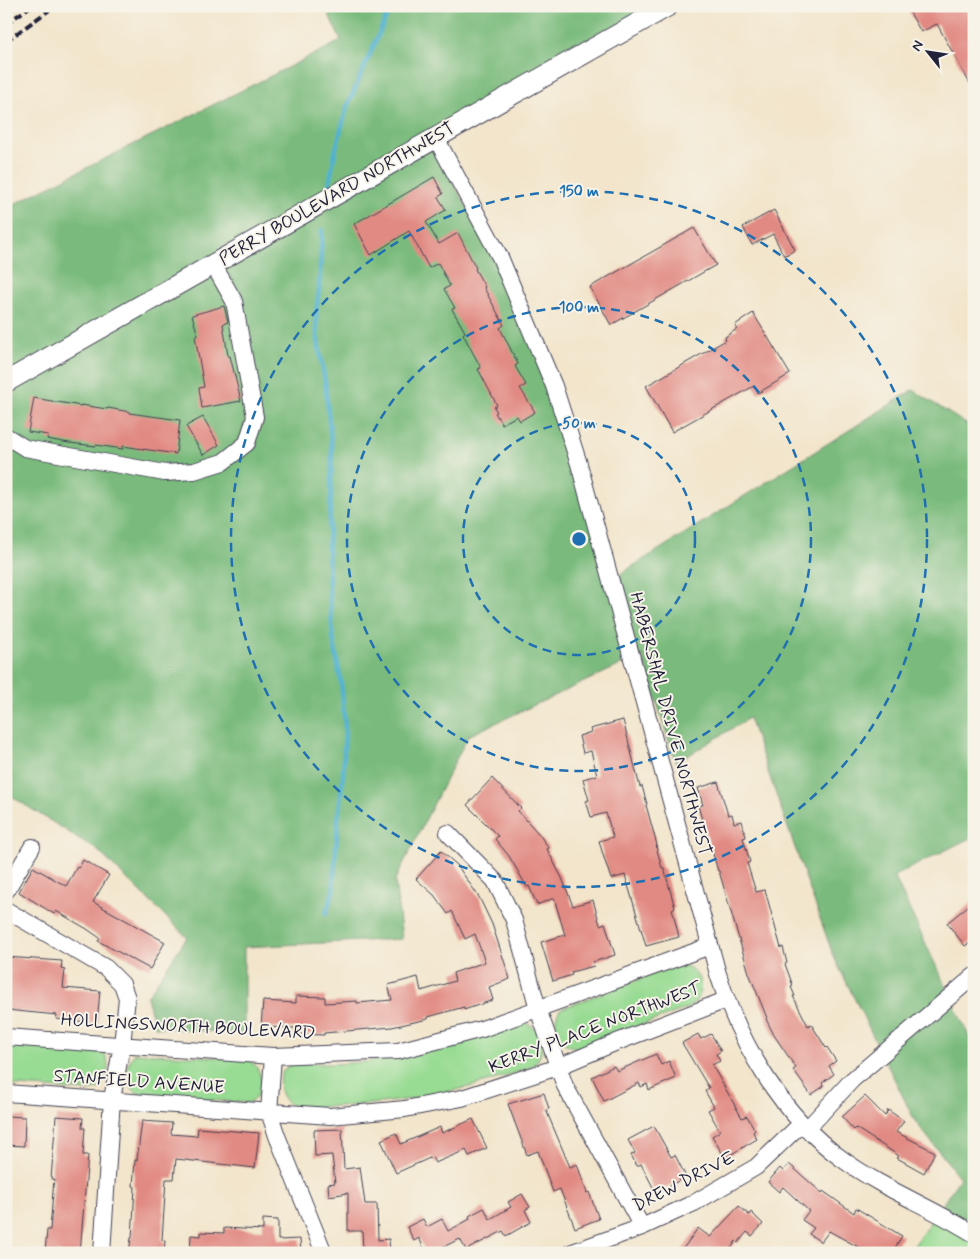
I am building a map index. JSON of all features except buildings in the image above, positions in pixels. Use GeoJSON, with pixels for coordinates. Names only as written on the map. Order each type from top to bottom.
{"type":"FeatureCollection","features":[{"type":"Feature","properties":{"kind":"street","name":"PERRY BOULEVARD NORTHWEST"},"geometry":{"type":"LineString","coordinates":[[6,382],[668,6]]}},
{"type":"Feature","properties":{"kind":"street","name":"HABERSHAL DRIVE NORTHWEST"},"geometry":{"type":"LineString","coordinates":[[436,138],[500,257],[554,386],[579,464],[710,946],[726,1000],[744,1039],[770,1083],[804,1127],[842,1159],[865,1174],[974,1234]]}},
{"type":"Feature","properties":{"kind":"street"},"geometry":{"type":"LineString","coordinates":[[6,436],[25,448],[165,473],[194,471],[223,462],[247,443],[255,417],[236,310],[234,301],[214,264]]}},
{"type":"Feature","properties":{"kind":"street"},"geometry":{"type":"LineString","coordinates":[[448,832],[496,881],[514,920],[538,1009],[565,1086],[642,1227]]}},
{"type":"Feature","properties":{"kind":"street"},"geometry":{"type":"LineString","coordinates":[[6,891],[32,847]]}},
{"type":"Feature","properties":{"kind":"street"},"geometry":{"type":"LineString","coordinates":[[6,910],[106,968],[122,984],[127,998],[122,1045],[112,1099],[102,1253]]}},
{"type":"Feature","properties":{"kind":"street","name":"HOLLINGSWORTH BOULEVARD"},"geometry":{"type":"LineString","coordinates":[[6,1037],[273,1056],[398,1052],[482,1029],[710,946]]}},
{"type":"Feature","properties":{"kind":"street","name":"DREW DRIVE"},"geometry":{"type":"LineString","coordinates":[[570,1253],[642,1227],[694,1203],[756,1167],[804,1127],[852,1080],[974,976]]}},
{"type":"Feature","properties":{"kind":"street","name":"KERRY PLACE NORTHWEST"},"geometry":{"type":"LineString","coordinates":[[269,1112],[330,1116],[405,1108],[462,1098],[558,1067],[726,1000]]}},
{"type":"Feature","properties":{"kind":"street"},"geometry":{"type":"LineString","coordinates":[[273,1056],[269,1112],[324,1253]]}},
{"type":"Feature","properties":{"kind":"street","name":"STANFIELD AVENUE"},"geometry":{"type":"LineString","coordinates":[[6,1092],[269,1112]]}},
{"type":"Feature","properties":{"kind":"green space"},"geometry":{"type":"Polygon","coordinates":[[[325,6],[671,6],[433,148],[514,288],[617,576],[913,390],[974,429],[974,836],[894,876],[974,1047],[974,1233],[940,1208],[960,1178],[915,1121],[833,955],[749,718],[676,763],[642,655],[468,736],[395,880],[402,939],[244,947],[244,1034],[155,1027],[147,997],[187,937],[97,850],[6,793],[6,208],[341,41],[325,6]]]}},
{"type":"Feature","properties":{"kind":"green space"},"geometry":{"type":"Polygon","coordinates":[[[680,964],[694,971],[700,983],[698,997],[688,1008],[579,1048],[571,1047],[560,1040],[555,1029],[555,1023],[560,1009],[680,964]]]}},
{"type":"Feature","properties":{"kind":"green space"},"geometry":{"type":"Polygon","coordinates":[[[523,1023],[536,1030],[540,1036],[542,1050],[535,1063],[529,1068],[501,1078],[413,1099],[353,1105],[293,1106],[287,1103],[280,1092],[279,1085],[282,1073],[286,1068],[295,1063],[342,1064],[407,1056],[465,1042],[523,1023]]]}},
{"type":"Feature","properties":{"kind":"green space"},"geometry":{"type":"Polygon","coordinates":[[[6,1042],[103,1052],[108,1065],[105,1079],[100,1088],[89,1091],[6,1085],[6,1042]]]}},
{"type":"Feature","properties":{"kind":"green space"},"geometry":{"type":"Polygon","coordinates":[[[135,1053],[247,1059],[253,1063],[260,1075],[261,1087],[255,1099],[249,1103],[142,1095],[135,1092],[126,1077],[128,1065],[135,1053]]]}},
{"type":"Feature","properties":{"kind":"green space"},"geometry":{"type":"Polygon","coordinates":[[[940,1208],[974,1233],[974,1253],[909,1253],[940,1208]]]}},
{"type":"Feature","properties":{"kind":"waterway"},"geometry":{"type":"LineString","coordinates":[[328,191],[335,152],[347,107],[391,6]]}},
{"type":"Feature","properties":{"kind":"waterway"},"geometry":{"type":"LineString","coordinates":[[322,230],[316,313],[317,336],[325,382],[332,451],[328,544],[329,590],[345,728],[333,891],[326,913]]}},
{"type":"Feature","properties":{"kind":"railway"},"geometry":{"type":"LineString","coordinates":[[6,24],[31,6]]}},
{"type":"Feature","properties":{"kind":"railway"},"geometry":{"type":"LineString","coordinates":[[6,41],[55,6]]}}]}
